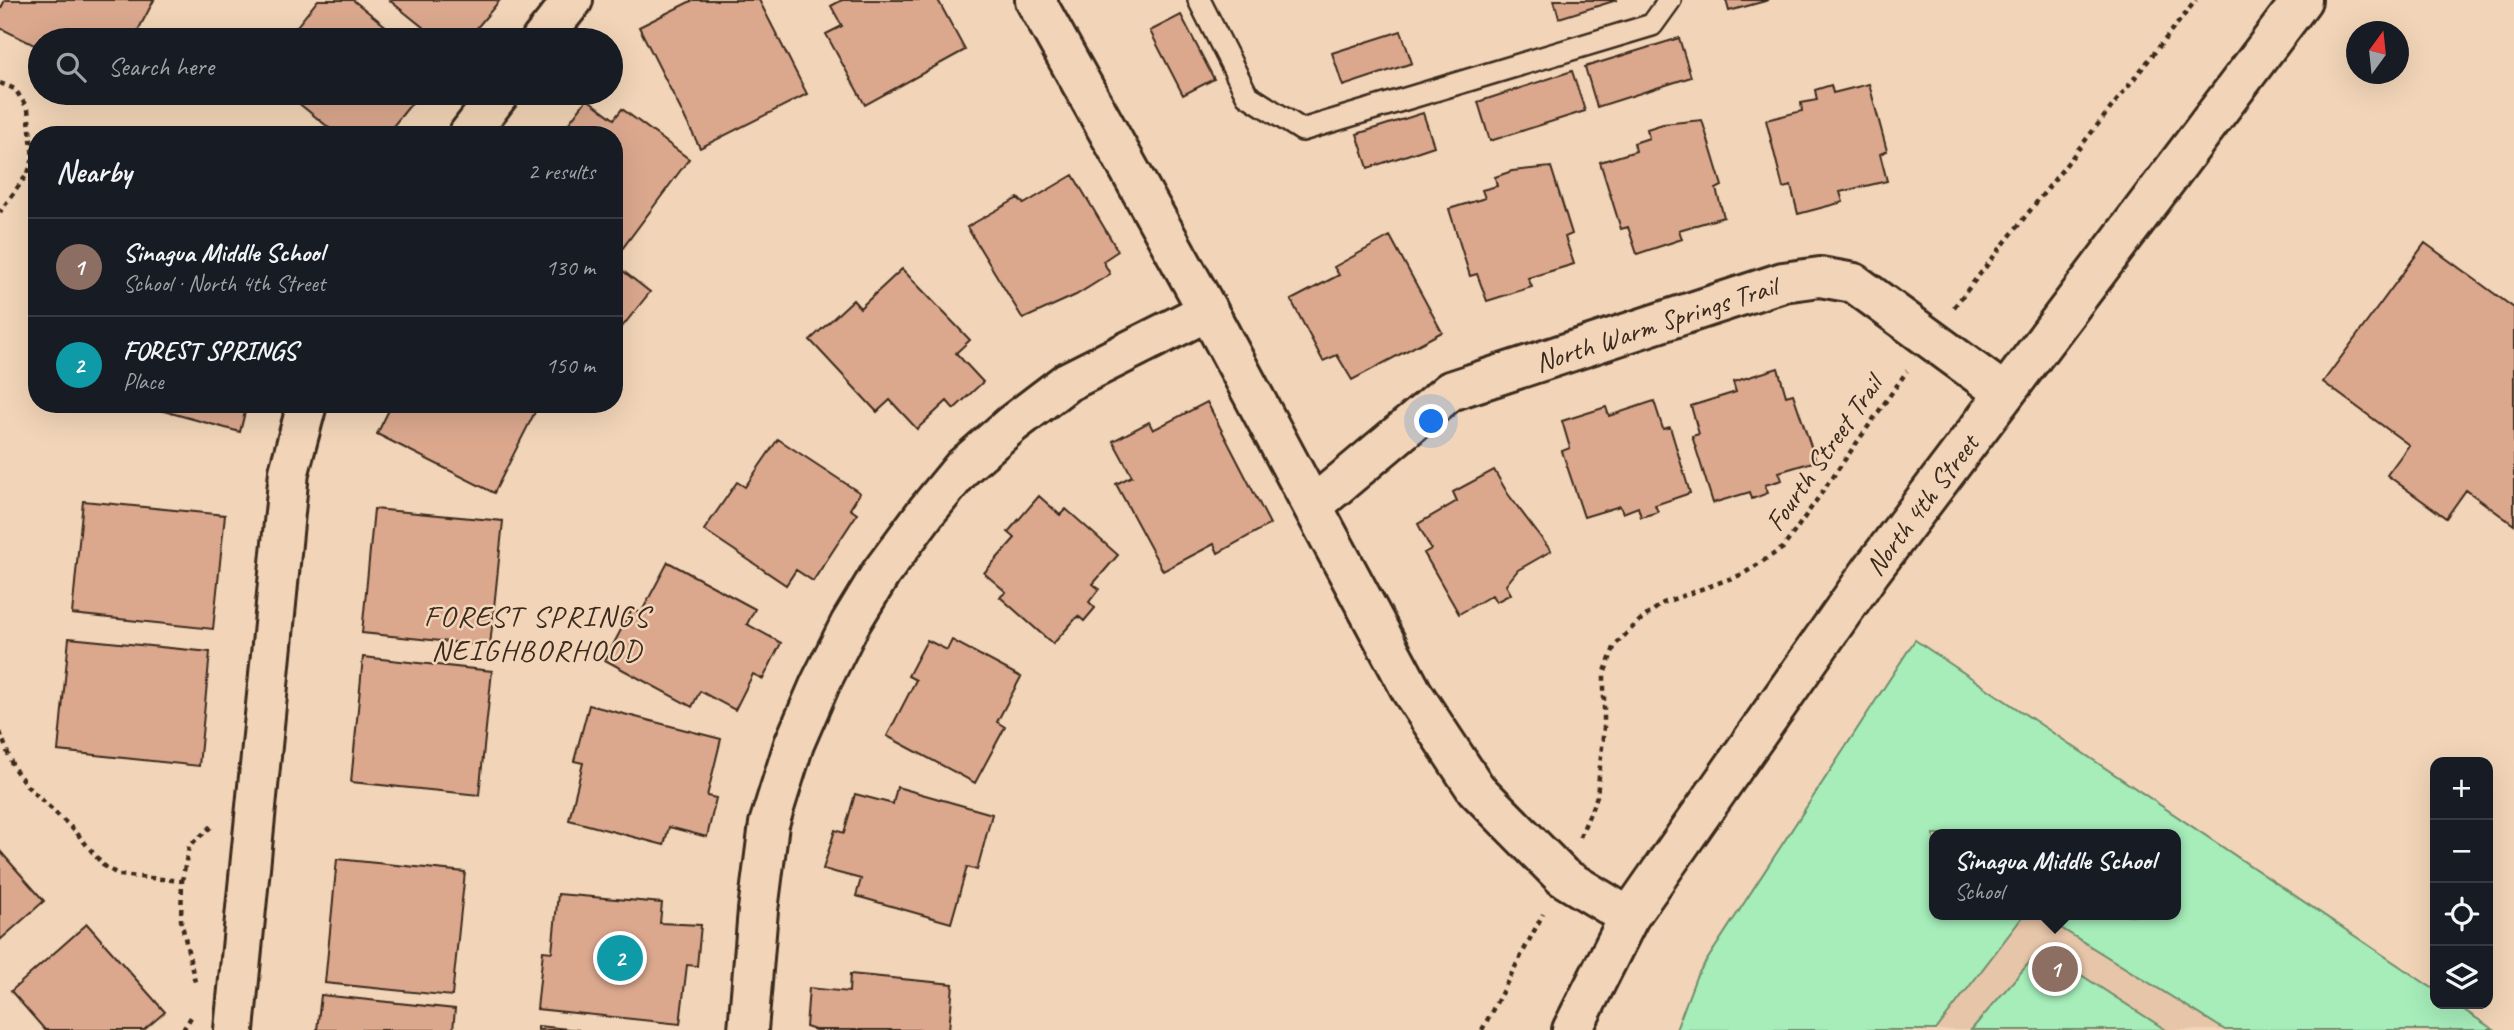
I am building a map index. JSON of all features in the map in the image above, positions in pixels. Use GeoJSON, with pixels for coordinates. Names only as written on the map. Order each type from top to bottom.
{"type":"FeatureCollection","features":[{"type":"Feature","properties":{"kind":"street"},"geometry":{"type":"LineString","coordinates":[[551,28],[573,0]]}},
{"type":"Feature","properties":{"kind":"street"},"geometry":{"type":"LineString","coordinates":[[1035,0],[1314,505],[1412,692],[1476,789],[1563,877],[1629,917]]}},
{"type":"Feature","properties":{"kind":"street","name":"North 4th Street"},"geometry":{"type":"LineString","coordinates":[[1572,1030],[1629,917],[1871,571],[2302,0]]}},
{"type":"Feature","properties":{"kind":"street"},"geometry":{"type":"LineString","coordinates":[[475,126],[491,105]]}},
{"type":"Feature","properties":{"kind":"street","name":"North Warm Springs Trail"},"geometry":{"type":"LineString","coordinates":[[1314,505],[1450,391],[1783,282],[1820,277],[1854,283],[2004,393]]}},
{"type":"Feature","properties":{"kind":"street"},"geometry":{"type":"LineString","coordinates":[[748,1030],[758,910],[769,824],[794,744],[815,696],[850,624],[881,573],[926,512],[964,467],[1012,424],[1067,382],[1208,311]]}},
{"type":"Feature","properties":{"kind":"street"},"geometry":{"type":"LineString","coordinates":[[234,1030],[289,472],[305,413]]}},
{"type":"Feature","properties":{"kind":"lane"},"geometry":{"type":"LineString","coordinates":[[1199,0],[1247,95],[1302,130],[1651,25],[1670,0]]}},
{"type":"Feature","properties":{"kind":"path","name":"Fourth Street Trail"},"geometry":{"type":"LineString","coordinates":[[1482,1030],[1563,877],[1597,796],[1604,727],[1604,674],[1615,645],[1662,603],[1743,575],[1783,548],[1931,337],[2196,0]]}},
{"type":"Feature","properties":{"kind":"path"},"geometry":{"type":"LineString","coordinates":[[0,83],[15,89],[28,109],[30,126]]}},
{"type":"Feature","properties":{"kind":"path"},"geometry":{"type":"LineString","coordinates":[[0,212],[28,173]]}},
{"type":"Feature","properties":{"kind":"path"},"geometry":{"type":"LineString","coordinates":[[0,732],[13,767],[27,786],[68,823],[103,865],[119,875],[182,881]]}},
{"type":"Feature","properties":{"kind":"path"},"geometry":{"type":"LineString","coordinates":[[196,986],[181,920],[185,857],[189,846],[218,822]]}},
{"type":"Feature","properties":{"kind":"path"},"geometry":{"type":"LineString","coordinates":[[183,1030],[195,1005]]}},
{"type":"Feature","properties":{"kind":"shaded area"},"geometry":{"type":"Polygon","coordinates":[[[2020,920],[2048,920],[2225,1030],[1936,1030],[2020,920]]]}},
{"type":"Feature","properties":{"kind":"green space"},"geometry":{"type":"Polygon","coordinates":[[[1915,640],[2430,987],[2430,1009],[2462,1009],[2494,1030],[2225,1030],[2048,920],[2181,920],[2181,829],[1929,829],[1929,920],[2020,920],[1936,1030],[1676,1030],[1696,977],[1915,640]]]}},
{"type":"Feature","properties":{"kind":"green space"},"geometry":{"type":"Polygon","coordinates":[[[2041,949],[2166,1030],[1971,1030],[2041,949]]]}},
{"type":"Feature","properties":{"kind":"building"},"geometry":{"type":"Polygon","coordinates":[[[5,0],[154,0],[139,28],[28,28],[28,42],[0,28],[0,10],[5,0]]]}},
{"type":"Feature","properties":{"kind":"building"},"geometry":{"type":"Polygon","coordinates":[[[318,0],[353,0],[388,28],[296,28],[318,0]]]}},
{"type":"Feature","properties":{"kind":"building"},"geometry":{"type":"Polygon","coordinates":[[[389,0],[500,0],[477,28],[424,28],[389,0]]]}},
{"type":"Feature","properties":{"kind":"building"},"geometry":{"type":"Polygon","coordinates":[[[693,0],[759,0],[807,94],[700,148],[639,27],[693,0]]]}},
{"type":"Feature","properties":{"kind":"building"},"geometry":{"type":"Polygon","coordinates":[[[842,0],[938,0],[965,50],[865,105],[826,34],[842,26],[831,6],[842,0]]]}},
{"type":"Feature","properties":{"kind":"building"},"geometry":{"type":"Polygon","coordinates":[[[1554,0],[1617,0],[1559,18],[1554,0]]]}},
{"type":"Feature","properties":{"kind":"building"},"geometry":{"type":"Polygon","coordinates":[[[1726,0],[1769,0],[1729,11],[1726,0]]]}},
{"type":"Feature","properties":{"kind":"building"},"geometry":{"type":"Polygon","coordinates":[[[1181,15],[1214,79],[1183,95],[1150,31],[1181,15]]]}},
{"type":"Feature","properties":{"kind":"building"},"geometry":{"type":"Polygon","coordinates":[[[1401,31],[1412,63],[1343,86],[1332,53],[1401,31]]]}},
{"type":"Feature","properties":{"kind":"building"},"geometry":{"type":"Polygon","coordinates":[[[1679,38],[1691,77],[1597,107],[1585,67],[1679,38]]]}},
{"type":"Feature","properties":{"kind":"building"},"geometry":{"type":"Polygon","coordinates":[[[1572,71],[1585,111],[1490,141],[1478,102],[1572,71]]]}},
{"type":"Feature","properties":{"kind":"building"},"geometry":{"type":"Polygon","coordinates":[[[1869,84],[1887,151],[1880,154],[1887,181],[1840,192],[1843,202],[1798,214],[1791,186],[1783,188],[1766,120],[1802,111],[1801,103],[1817,100],[1815,90],[1831,85],[1833,93],[1869,84]]]}},
{"type":"Feature","properties":{"kind":"building"},"geometry":{"type":"Polygon","coordinates":[[[301,105],[410,105],[393,126],[327,126],[301,105]]]}},
{"type":"Feature","properties":{"kind":"building"},"geometry":{"type":"Polygon","coordinates":[[[582,105],[595,105],[614,119],[622,109],[689,159],[623,248],[623,126],[567,126],[582,105]]]}},
{"type":"Feature","properties":{"kind":"building"},"geometry":{"type":"Polygon","coordinates":[[[1423,113],[1434,146],[1368,168],[1357,134],[1423,113]]]}},
{"type":"Feature","properties":{"kind":"building"},"geometry":{"type":"Polygon","coordinates":[[[1702,120],[1722,186],[1716,189],[1724,217],[1679,230],[1682,239],[1637,254],[1628,227],[1621,229],[1600,162],[1636,151],[1634,143],[1649,138],[1647,129],[1663,124],[1702,120]]]}},
{"type":"Feature","properties":{"kind":"building"},"geometry":{"type":"Polygon","coordinates":[[[1551,167],[1572,234],[1565,237],[1574,264],[1528,278],[1532,287],[1487,301],[1477,274],[1470,276],[1449,209],[1485,198],[1482,190],[1497,186],[1495,177],[1512,171],[1551,167]]]}},
{"type":"Feature","properties":{"kind":"building"},"geometry":{"type":"Polygon","coordinates":[[[1073,175],[1118,251],[1103,261],[1110,274],[1076,295],[1023,319],[967,227],[1018,198],[1024,204],[1073,175]]]}},
{"type":"Feature","properties":{"kind":"building"},"geometry":{"type":"Polygon","coordinates":[[[1390,236],[1442,332],[1352,380],[1337,355],[1323,361],[1291,300],[1339,275],[1334,267],[1390,236]]]}},
{"type":"Feature","properties":{"kind":"building"},"geometry":{"type":"Polygon","coordinates":[[[2425,243],[2514,308],[2514,525],[2466,490],[2446,518],[2387,475],[2409,445],[2323,382],[2425,243]]]}},
{"type":"Feature","properties":{"kind":"building"},"geometry":{"type":"Polygon","coordinates":[[[902,269],[970,340],[956,353],[983,382],[954,409],[947,401],[917,429],[890,400],[877,412],[810,340],[853,300],[860,308],[902,269]]]}},
{"type":"Feature","properties":{"kind":"building"},"geometry":{"type":"Polygon","coordinates":[[[623,271],[650,292],[623,326],[623,271]]]}},
{"type":"Feature","properties":{"kind":"building"},"geometry":{"type":"Polygon","coordinates":[[[1778,368],[1786,396],[1793,394],[1816,461],[1779,472],[1782,480],[1765,485],[1768,493],[1752,499],[1750,492],[1713,503],[1692,436],[1699,434],[1691,406],[1736,392],[1733,382],[1778,368]]]}},
{"type":"Feature","properties":{"kind":"building"},"geometry":{"type":"Polygon","coordinates":[[[1654,401],[1663,429],[1670,427],[1690,493],[1655,505],[1658,512],[1641,517],[1638,507],[1623,513],[1620,506],[1584,517],[1562,451],[1570,448],[1562,421],[1606,407],[1609,416],[1654,401]]]}},
{"type":"Feature","properties":{"kind":"building"},"geometry":{"type":"Polygon","coordinates":[[[1207,402],[1270,524],[1218,553],[1214,544],[1163,571],[1116,484],[1132,476],[1113,441],[1149,422],[1153,430],[1207,402]]]}},
{"type":"Feature","properties":{"kind":"building"},"geometry":{"type":"Polygon","coordinates":[[[171,413],[245,413],[240,432],[171,413]]]}},
{"type":"Feature","properties":{"kind":"building"},"geometry":{"type":"Polygon","coordinates":[[[388,413],[534,413],[494,493],[377,434],[388,413]]]}},
{"type":"Feature","properties":{"kind":"building"},"geometry":{"type":"Polygon","coordinates":[[[778,439],[860,493],[850,509],[857,514],[813,581],[796,570],[786,585],[704,530],[737,482],[745,487],[778,439]]]}},
{"type":"Feature","properties":{"kind":"building"},"geometry":{"type":"Polygon","coordinates":[[[1494,470],[1508,494],[1551,551],[1518,570],[1506,585],[1511,594],[1496,602],[1492,595],[1459,614],[1424,553],[1431,549],[1418,524],[1457,501],[1453,492],[1494,470]]]}},
{"type":"Feature","properties":{"kind":"building"},"geometry":{"type":"Polygon","coordinates":[[[1039,496],[1060,515],[1066,509],[1118,555],[1093,584],[1099,589],[1089,602],[1095,608],[1084,621],[1078,616],[1053,644],[1000,597],[1006,592],[984,573],[1015,538],[1008,532],[1039,496]]]}},
{"type":"Feature","properties":{"kind":"building"},"geometry":{"type":"Polygon","coordinates":[[[83,501],[225,515],[213,629],[72,614],[83,501]]]}},
{"type":"Feature","properties":{"kind":"building"},"geometry":{"type":"Polygon","coordinates":[[[374,509],[503,521],[490,646],[362,633],[374,509]]]}},
{"type":"Feature","properties":{"kind":"building"},"geometry":{"type":"Polygon","coordinates":[[[668,562],[755,609],[747,624],[781,643],[763,679],[753,674],[735,710],[700,691],[692,707],[605,660],[632,609],[641,613],[668,562]]]}},
{"type":"Feature","properties":{"kind":"building"},"geometry":{"type":"Polygon","coordinates":[[[69,638],[210,652],[199,766],[58,751],[69,638]]]}},
{"type":"Feature","properties":{"kind":"building"},"geometry":{"type":"Polygon","coordinates":[[[927,640],[947,650],[952,640],[1021,677],[997,722],[1005,727],[975,783],[887,736],[916,680],[908,676],[927,640]]]}},
{"type":"Feature","properties":{"kind":"building"},"geometry":{"type":"Polygon","coordinates":[[[363,657],[492,671],[479,795],[351,782],[363,657]]]}},
{"type":"Feature","properties":{"kind":"building"},"geometry":{"type":"Polygon","coordinates":[[[589,705],[721,739],[707,796],[716,798],[707,837],[669,827],[664,845],[569,820],[583,763],[574,761],[589,705]]]}},
{"type":"Feature","properties":{"kind":"building"},"geometry":{"type":"Polygon","coordinates":[[[897,787],[992,814],[977,870],[967,867],[951,923],[856,896],[861,879],[823,869],[835,830],[844,833],[855,794],[893,804],[897,787]]]}},
{"type":"Feature","properties":{"kind":"building"},"geometry":{"type":"Polygon","coordinates":[[[0,851],[44,901],[0,940],[0,851]]]}},
{"type":"Feature","properties":{"kind":"building"},"geometry":{"type":"Polygon","coordinates":[[[337,859],[465,872],[452,996],[325,983],[337,859]]]}},
{"type":"Feature","properties":{"kind":"building"},"geometry":{"type":"Polygon","coordinates":[[[558,894],[662,903],[660,923],[701,925],[697,966],[687,965],[680,1024],[537,1009],[543,951],[552,952],[558,894]]]}},
{"type":"Feature","properties":{"kind":"building"},"geometry":{"type":"Polygon","coordinates":[[[87,924],[165,1012],[144,1030],[45,1030],[11,991],[87,924]]]}},
{"type":"Feature","properties":{"kind":"building"},"geometry":{"type":"Polygon","coordinates":[[[850,974],[953,984],[949,1030],[815,1030],[806,1027],[809,988],[849,992],[850,974]]]}},
{"type":"Feature","properties":{"kind":"building"},"geometry":{"type":"Polygon","coordinates":[[[321,995],[455,1009],[453,1030],[317,1030],[321,995]]]}},
{"type":"Feature","properties":{"kind":"building"},"geometry":{"type":"Polygon","coordinates":[[[538,1026],[579,1030],[538,1030],[538,1026]]]}},
{"type":"Feature","properties":{"kind":"place","name":"FOREST SPRINGS"},"geometry":{"type":"Point","coordinates":[620,958]}},
{"type":"Feature","properties":{"kind":"place","name":"Sinagua Middle School"},"geometry":{"type":"Point","coordinates":[2055,969]}},
{"type":"Feature","properties":{"kind":"district","name":"FOREST SPRINGS NEIGHBORHOOD"},"geometry":{"type":"Point","coordinates":[537,633]}}]}
